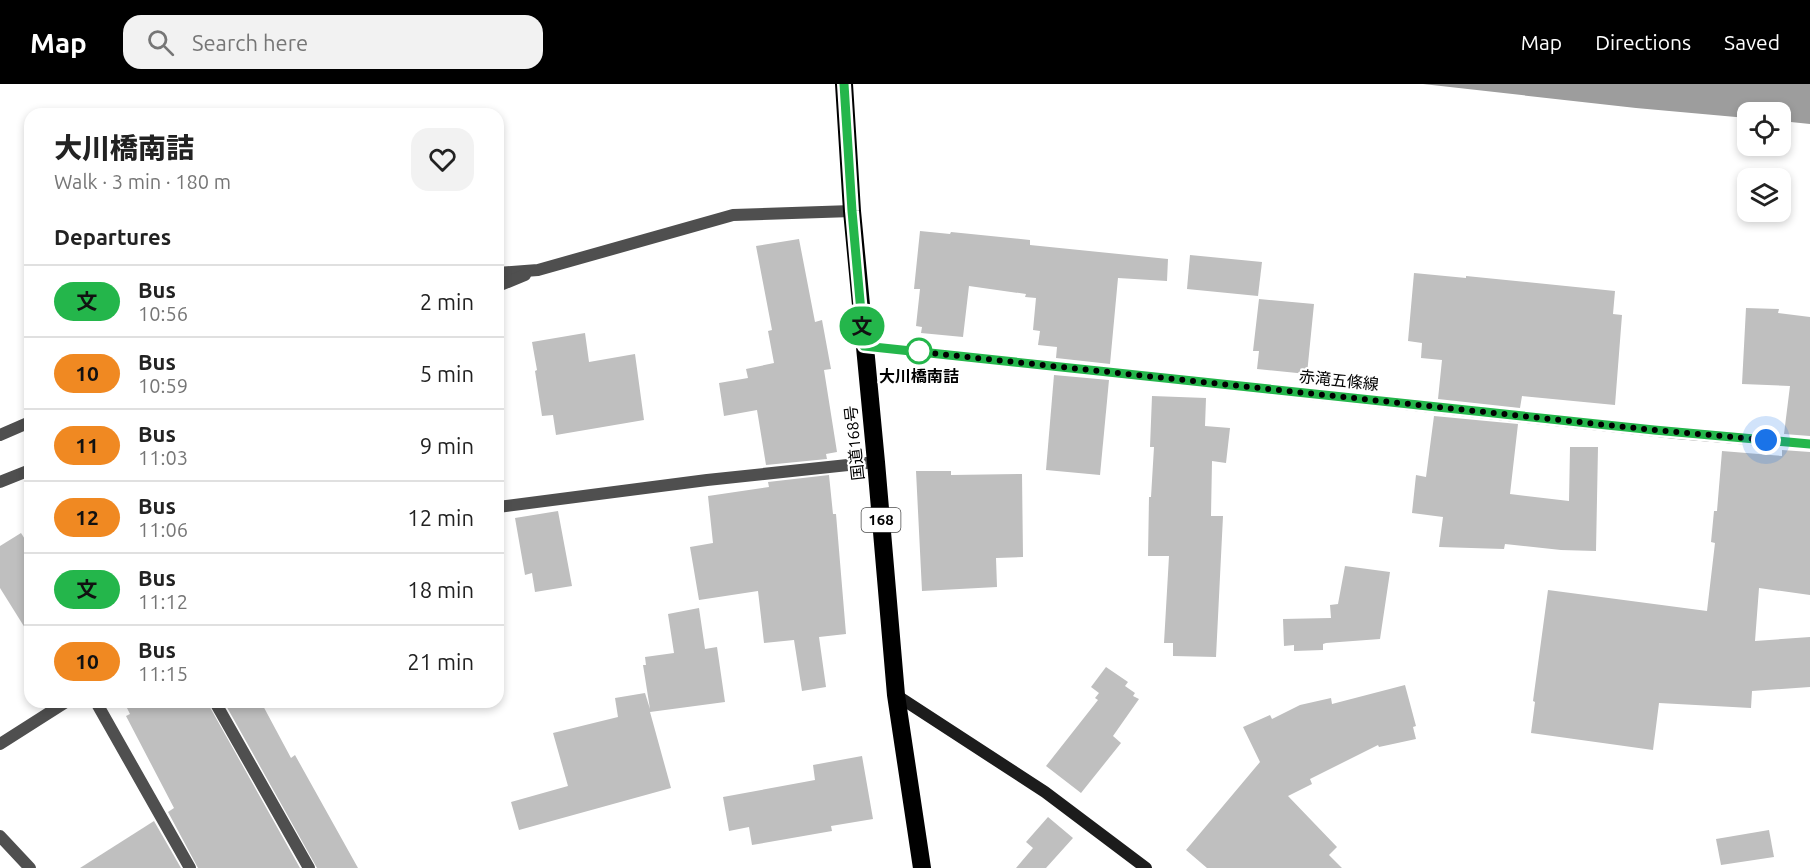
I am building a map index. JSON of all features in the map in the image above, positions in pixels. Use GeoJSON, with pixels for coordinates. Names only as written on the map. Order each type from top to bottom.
{"type":"FeatureCollection","features":[{"type":"Feature","properties":{"kind":"highway","name":"国道168号"},"geometry":{"type":"LineString","coordinates":[[844,84],[852,211],[896,695],[922,868]]}},
{"type":"Feature","properties":{"kind":"main road","name":"赤滝五條線"},"geometry":{"type":"LineString","coordinates":[[864,346],[1653,430],[1810,444]]}},
{"type":"Feature","properties":{"kind":"main road"},"geometry":{"type":"LineString","coordinates":[[896,695],[1045,792],[1146,868]]}},
{"type":"Feature","properties":{"kind":"street"},"geometry":{"type":"LineString","coordinates":[[504,284],[538,270],[733,215],[852,211]]}},
{"type":"Feature","properties":{"kind":"street"},"geometry":{"type":"LineString","coordinates":[[504,273],[538,270]]}},
{"type":"Feature","properties":{"kind":"street"},"geometry":{"type":"LineString","coordinates":[[0,435],[24,425]]}},
{"type":"Feature","properties":{"kind":"street"},"geometry":{"type":"LineString","coordinates":[[504,506],[707,480],[876,462]]}},
{"type":"Feature","properties":{"kind":"street"},"geometry":{"type":"LineString","coordinates":[[0,482],[24,472]]}},
{"type":"Feature","properties":{"kind":"street"},"geometry":{"type":"LineString","coordinates":[[0,744],[57,708]]}},
{"type":"Feature","properties":{"kind":"street"},"geometry":{"type":"LineString","coordinates":[[99,708],[190,868]]}},
{"type":"Feature","properties":{"kind":"street"},"geometry":{"type":"LineString","coordinates":[[218,708],[309,868]]}},
{"type":"Feature","properties":{"kind":"street"},"geometry":{"type":"LineString","coordinates":[[0,836],[30,868]]}},
{"type":"Feature","properties":{"kind":"shaded area"},"geometry":{"type":"Polygon","coordinates":[[[1423,84],[1810,84],[1810,124],[1791,122],[1791,102],[1737,102],[1737,117],[1423,84]]]}},
{"type":"Feature","properties":{"kind":"building"},"geometry":{"type":"Polygon","coordinates":[[[920,231],[1030,240],[1030,245],[1168,259],[1167,281],[1118,278],[1110,364],[1056,358],[1057,347],[1038,345],[1040,331],[1033,330],[1036,298],[1025,297],[1026,294],[969,286],[963,337],[921,333],[922,327],[916,326],[920,289],[914,289],[920,231]]]}},
{"type":"Feature","properties":{"kind":"building"},"geometry":{"type":"Polygon","coordinates":[[[799,239],[815,322],[822,320],[831,369],[824,370],[837,452],[826,454],[827,459],[766,465],[757,410],[724,416],[719,383],[748,378],[746,369],[774,363],[768,331],[772,330],[756,246],[799,239]]]}},
{"type":"Feature","properties":{"kind":"building"},"geometry":{"type":"Polygon","coordinates":[[[1190,255],[1262,262],[1258,296],[1187,289],[1190,255]]]}},
{"type":"Feature","properties":{"kind":"building"},"geometry":{"type":"Polygon","coordinates":[[[1414,273],[1615,291],[1613,314],[1622,315],[1615,405],[1522,396],[1520,408],[1438,399],[1442,360],[1421,358],[1422,343],[1408,341],[1414,273]]]}},
{"type":"Feature","properties":{"kind":"building"},"geometry":{"type":"Polygon","coordinates":[[[1259,299],[1314,304],[1307,374],[1257,369],[1259,351],[1253,351],[1259,299]]]}},
{"type":"Feature","properties":{"kind":"building"},"geometry":{"type":"Polygon","coordinates":[[[1746,308],[1779,309],[1778,313],[1810,317],[1810,436],[1784,434],[1790,386],[1742,384],[1746,308]]]}},
{"type":"Feature","properties":{"kind":"building"},"geometry":{"type":"Polygon","coordinates":[[[585,333],[589,362],[635,354],[644,420],[556,435],[553,415],[542,416],[532,342],[585,333]]]}},
{"type":"Feature","properties":{"kind":"building"},"geometry":{"type":"Polygon","coordinates":[[[1054,375],[1109,380],[1100,475],[1046,470],[1054,375]]]}},
{"type":"Feature","properties":{"kind":"building"},"geometry":{"type":"Polygon","coordinates":[[[1152,396],[1206,398],[1205,426],[1230,428],[1226,463],[1212,461],[1211,516],[1223,516],[1216,657],[1173,656],[1173,643],[1164,643],[1169,556],[1148,556],[1149,497],[1151,497],[1154,447],[1150,447],[1152,396]]]}},
{"type":"Feature","properties":{"kind":"building"},"geometry":{"type":"Polygon","coordinates":[[[1434,416],[1518,424],[1510,494],[1569,501],[1570,447],[1598,447],[1596,551],[1505,544],[1504,549],[1439,547],[1443,517],[1412,513],[1416,475],[1426,477],[1434,416]]]}},
{"type":"Feature","properties":{"kind":"building"},"geometry":{"type":"Polygon","coordinates":[[[1782,450],[1810,452],[1810,595],[1759,588],[1755,641],[1810,637],[1810,687],[1752,691],[1751,708],[1659,703],[1653,750],[1531,733],[1548,590],[1707,611],[1715,543],[1711,542],[1714,511],[1717,511],[1722,451],[1782,456],[1782,450]]]}},
{"type":"Feature","properties":{"kind":"building"},"geometry":{"type":"Polygon","coordinates":[[[916,471],[951,471],[951,475],[1022,474],[1023,557],[996,558],[997,587],[922,591],[916,471]]]}},
{"type":"Feature","properties":{"kind":"building"},"geometry":{"type":"Polygon","coordinates":[[[829,475],[833,514],[836,514],[846,634],[819,637],[826,687],[802,691],[794,640],[764,643],[758,591],[699,600],[690,547],[713,543],[708,496],[769,487],[768,482],[829,475]]]}},
{"type":"Feature","properties":{"kind":"building"},"geometry":{"type":"Polygon","coordinates":[[[558,511],[572,586],[535,592],[532,573],[525,575],[515,518],[558,511]]]}},
{"type":"Feature","properties":{"kind":"building"},"geometry":{"type":"Polygon","coordinates":[[[21,533],[24,538],[24,626],[0,588],[0,546],[21,533]]]}},
{"type":"Feature","properties":{"kind":"building"},"geometry":{"type":"Polygon","coordinates":[[[1345,566],[1390,572],[1380,639],[1326,643],[1323,644],[1323,650],[1294,651],[1294,645],[1284,646],[1283,619],[1331,618],[1330,605],[1338,604],[1345,566]]]}},
{"type":"Feature","properties":{"kind":"building"},"geometry":{"type":"Polygon","coordinates":[[[699,608],[705,649],[717,647],[725,702],[650,712],[671,788],[519,830],[511,802],[568,786],[553,733],[618,717],[615,698],[645,693],[650,709],[643,665],[646,665],[645,657],[674,653],[668,614],[699,608]]]}},
{"type":"Feature","properties":{"kind":"building"},"geometry":{"type":"Polygon","coordinates":[[[1106,667],[1128,682],[1125,686],[1135,693],[1133,696],[1139,699],[1113,736],[1121,743],[1081,793],[1046,766],[1098,700],[1095,698],[1099,693],[1091,687],[1106,667]]]}},
{"type":"Feature","properties":{"kind":"building"},"geometry":{"type":"Polygon","coordinates":[[[1405,685],[1416,726],[1413,727],[1416,739],[1379,747],[1378,745],[1310,779],[1312,784],[1288,796],[1337,847],[1329,855],[1342,868],[1207,868],[1186,850],[1260,762],[1243,727],[1270,715],[1272,719],[1300,705],[1331,698],[1332,704],[1405,685]]]}},
{"type":"Feature","properties":{"kind":"building"},"geometry":{"type":"Polygon","coordinates":[[[127,708],[210,708],[300,868],[198,868],[168,812],[174,808],[126,716],[130,714],[127,708]]]}},
{"type":"Feature","properties":{"kind":"building"},"geometry":{"type":"Polygon","coordinates":[[[227,708],[264,708],[291,758],[295,755],[358,868],[317,868],[227,708]]]}},
{"type":"Feature","properties":{"kind":"building"},"geometry":{"type":"Polygon","coordinates":[[[862,756],[873,819],[831,826],[832,831],[752,845],[749,827],[729,831],[723,797],[815,780],[813,765],[862,756]]]}},
{"type":"Feature","properties":{"kind":"building"},"geometry":{"type":"Polygon","coordinates":[[[1048,817],[1073,838],[1046,868],[1016,868],[1033,848],[1026,842],[1048,817]]]}},
{"type":"Feature","properties":{"kind":"building"},"geometry":{"type":"Polygon","coordinates":[[[154,821],[181,868],[80,868],[154,821]]]}},
{"type":"Feature","properties":{"kind":"building"},"geometry":{"type":"Polygon","coordinates":[[[1769,830],[1774,857],[1721,865],[1716,839],[1769,830]]]}},
{"type":"Feature","properties":{"kind":"bus line","name":"文"},"geometry":{"type":"LineString","coordinates":[[844,84],[864,346],[1654,430],[1810,444]]}},
{"type":"Feature","properties":{"kind":"place","name":"大川橋南詰"},"geometry":{"type":"Point","coordinates":[919,351]}},
{"type":"Feature","properties":{"kind":"route"},"geometry":{"type":"LineString","coordinates":[[919,351],[911,351],[1766,440]]}}]}
